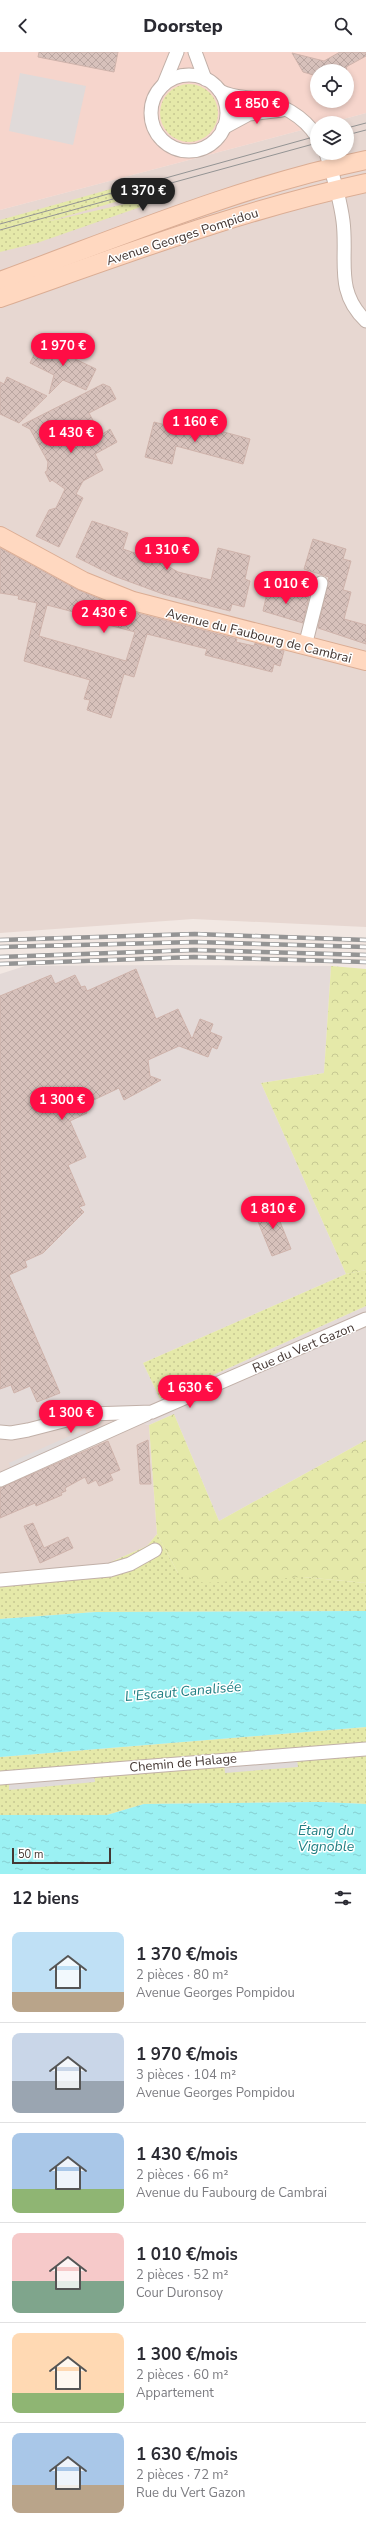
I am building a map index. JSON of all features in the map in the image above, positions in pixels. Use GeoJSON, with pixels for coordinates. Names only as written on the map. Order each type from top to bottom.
{"type":"FeatureCollection","features":[{"type":"Feature","properties":{"kind":"main road","name":"Avenue Georges Pompidou"},"geometry":{"type":"LineString","coordinates":[[0,281],[328,160]]}},
{"type":"Feature","properties":{"kind":"main road","name":"Avenue Georges Pompidou"},"geometry":{"type":"LineString","coordinates":[[354,160],[366,160]]}},
{"type":"Feature","properties":{"kind":"main road","name":"Avenue Georges Pompidou"},"geometry":{"type":"LineString","coordinates":[[0,298],[173,238],[337,189],[366,182]]}},
{"type":"Feature","properties":{"kind":"main road","name":"Avenue du Faubourg de Cambrai"},"geometry":{"type":"LineString","coordinates":[[0,536],[78,578],[123,598],[165,612],[366,662]]}},
{"type":"Feature","properties":{"kind":"street"},"geometry":{"type":"LineString","coordinates":[[177,52],[164,84],[153,100],[151,114],[155,128],[167,143],[180,149],[197,149],[213,142],[223,128],[226,109],[220,91]]}},
{"type":"Feature","properties":{"kind":"street"},"geometry":{"type":"LineString","coordinates":[[195,52],[205,79]]}},
{"type":"Feature","properties":{"kind":"street"},"geometry":{"type":"LineString","coordinates":[[164,84],[172,79],[186,75],[205,79],[220,91],[230,95],[264,101],[287,110],[306,122],[310,127]]}},
{"type":"Feature","properties":{"kind":"street"},"geometry":{"type":"LineString","coordinates":[[223,128],[257,112],[287,110]]}},
{"type":"Feature","properties":{"kind":"street"},"geometry":{"type":"LineString","coordinates":[[328,160],[337,189],[344,222],[345,286],[354,306],[366,321]]}},
{"type":"Feature","properties":{"kind":"street"},"geometry":{"type":"LineString","coordinates":[[305,646],[321,583]]}},
{"type":"Feature","properties":{"kind":"street","name":"Rue du Vert Gazon"},"geometry":{"type":"LineString","coordinates":[[0,1480],[366,1319]]}},
{"type":"Feature","properties":{"kind":"street","name":"Rue du Vert Gazon"},"geometry":{"type":"LineString","coordinates":[[0,1432],[11,1433],[28,1430],[90,1414],[152,1412]]}},
{"type":"Feature","properties":{"kind":"street"},"geometry":{"type":"LineString","coordinates":[[0,1580],[117,1568],[130,1564],[155,1550]]}},
{"type":"Feature","properties":{"kind":"street","name":"Chemin de Halage"},"geometry":{"type":"LineString","coordinates":[[0,1778],[366,1749]]}},
{"type":"Feature","properties":{"kind":"shaded area"},"geometry":{"type":"Polygon","coordinates":[[[0,52],[366,52],[366,113],[354,116],[310,116],[310,128],[0,210],[0,52]]]}},
{"type":"Feature","properties":{"kind":"shaded area"},"geometry":{"type":"Polygon","coordinates":[[[20,73],[86,86],[73,145],[9,131],[20,73]]]}},
{"type":"Feature","properties":{"kind":"shaded area"},"geometry":{"type":"Polygon","coordinates":[[[366,113],[366,927],[193,919],[0,933],[0,210],[310,128],[310,160],[354,160],[354,116],[366,113]]]}},
{"type":"Feature","properties":{"kind":"shaded area"},"geometry":{"type":"Polygon","coordinates":[[[25,966],[331,966],[324,1073],[261,1083],[346,1274],[143,1363],[160,1399],[366,1306],[366,1440],[219,1521],[174,1414],[149,1425],[117,1417],[70,1423],[0,1437],[0,974],[25,966]]]}},
{"type":"Feature","properties":{"kind":"shaded area"},"geometry":{"type":"Polygon","coordinates":[[[117,1417],[149,1425],[157,1534],[147,1546],[104,1565],[0,1574],[0,1437],[70,1423],[117,1417]]]}},
{"type":"Feature","properties":{"kind":"shaded area"},"geometry":{"type":"Polygon","coordinates":[[[85,1429],[88,1437],[12,1471],[9,1463],[85,1429]]]}},
{"type":"Feature","properties":{"kind":"shaded area"},"geometry":{"type":"Polygon","coordinates":[[[297,1759],[298,1767],[225,1773],[224,1765],[297,1759]]]}},
{"type":"Feature","properties":{"kind":"shaded area"},"geometry":{"type":"Polygon","coordinates":[[[94,1775],[95,1782],[9,1790],[9,1784],[94,1775]]]}},
{"type":"Feature","properties":{"kind":"green space"},"geometry":{"type":"Polygon","coordinates":[[[189,84],[205,89],[213,97],[218,113],[213,129],[205,137],[189,142],[173,137],[165,129],[160,113],[165,97],[173,89],[189,84]]]}},
{"type":"Feature","properties":{"kind":"green space"},"geometry":{"type":"Polygon","coordinates":[[[147,179],[150,192],[46,222],[147,199],[149,204],[37,243],[0,252],[0,220],[147,179]]]}},
{"type":"Feature","properties":{"kind":"green space"},"geometry":{"type":"Polygon","coordinates":[[[331,966],[366,969],[366,1270],[346,1274],[261,1083],[324,1073],[331,966]]]}},
{"type":"Feature","properties":{"kind":"green space"},"geometry":{"type":"Polygon","coordinates":[[[366,1270],[366,1306],[160,1399],[143,1363],[346,1274],[366,1270]]]}},
{"type":"Feature","properties":{"kind":"green space"},"geometry":{"type":"Polygon","coordinates":[[[174,1414],[219,1521],[366,1440],[366,1583],[303,1577],[204,1583],[178,1573],[157,1534],[149,1425],[174,1414]]]}},
{"type":"Feature","properties":{"kind":"green space"},"geometry":{"type":"Polygon","coordinates":[[[157,1534],[178,1573],[303,1577],[366,1583],[366,1611],[96,1612],[0,1619],[0,1574],[104,1565],[147,1546],[157,1534]]]}},
{"type":"Feature","properties":{"kind":"green space"},"geometry":{"type":"Polygon","coordinates":[[[366,1727],[366,1804],[321,1802],[144,1804],[107,1815],[0,1815],[0,1757],[366,1727]]]}},
{"type":"Feature","properties":{"kind":"water","name":"L'Escaut Canalisée"},"geometry":{"type":"Polygon","coordinates":[[[366,1611],[366,1727],[0,1757],[0,1619],[96,1612],[366,1611]]]}},
{"type":"Feature","properties":{"kind":"water","name":"Étang du Vignoble"},"geometry":{"type":"Polygon","coordinates":[[[321,1802],[366,1804],[366,1874],[0,1874],[0,1815],[107,1815],[144,1804],[321,1802]]]}},
{"type":"Feature","properties":{"kind":"building"},"geometry":{"type":"Polygon","coordinates":[[[39,52],[118,52],[114,72],[38,57],[39,52]]]}},
{"type":"Feature","properties":{"kind":"building"},"geometry":{"type":"Polygon","coordinates":[[[340,52],[366,52],[366,56],[351,64],[310,64],[310,74],[303,72],[292,53],[324,61],[340,52]]]}},
{"type":"Feature","properties":{"kind":"building"},"geometry":{"type":"Polygon","coordinates":[[[40,342],[96,369],[86,390],[63,380],[49,394],[54,375],[30,363],[40,342]]]}},
{"type":"Feature","properties":{"kind":"building"},"geometry":{"type":"Polygon","coordinates":[[[7,377],[47,396],[19,423],[0,414],[0,382],[4,384],[7,377]]]}},
{"type":"Feature","properties":{"kind":"building"},"geometry":{"type":"Polygon","coordinates":[[[103,384],[110,387],[116,399],[89,413],[101,435],[110,429],[117,442],[95,454],[103,470],[83,481],[76,494],[83,498],[59,547],[36,536],[49,510],[56,508],[65,489],[52,480],[50,482],[45,472],[47,471],[48,462],[30,429],[22,425],[103,384]]]}},
{"type":"Feature","properties":{"kind":"building"},"geometry":{"type":"Polygon","coordinates":[[[183,421],[250,439],[243,464],[176,446],[172,464],[145,457],[154,422],[181,429],[183,421]]]}},
{"type":"Feature","properties":{"kind":"building"},"geometry":{"type":"Polygon","coordinates":[[[92,521],[128,533],[123,549],[159,561],[178,572],[211,580],[218,548],[250,556],[245,579],[250,581],[244,607],[232,604],[230,611],[163,594],[114,576],[76,557],[92,521]]]}},
{"type":"Feature","properties":{"kind":"building"},"geometry":{"type":"Polygon","coordinates":[[[313,539],[346,549],[343,559],[351,561],[343,590],[351,592],[344,619],[366,625],[366,644],[318,628],[329,577],[304,569],[313,539]]]}},
{"type":"Feature","properties":{"kind":"building"},"geometry":{"type":"Polygon","coordinates":[[[0,548],[78,590],[129,611],[237,639],[236,642],[254,646],[255,643],[284,651],[280,666],[274,664],[272,672],[205,655],[207,649],[147,634],[134,677],[124,674],[111,718],[87,710],[90,700],[84,699],[90,680],[24,661],[37,603],[18,599],[19,596],[0,593],[0,548]],[[47,605],[39,636],[126,661],[135,632],[101,623],[100,626],[84,622],[85,615],[47,605]]]}},
{"type":"Feature","properties":{"kind":"building"},"geometry":{"type":"Polygon","coordinates":[[[268,588],[309,597],[303,623],[263,611],[268,588]]]}},
{"type":"Feature","properties":{"kind":"building"},"geometry":{"type":"Polygon","coordinates":[[[136,969],[156,1019],[178,1009],[192,1039],[200,1019],[213,1024],[210,1032],[222,1037],[217,1049],[212,1047],[208,1057],[179,1046],[148,1060],[150,1076],[161,1080],[124,1100],[119,1088],[83,1105],[87,1113],[70,1121],[86,1157],[68,1165],[85,1205],[79,1207],[84,1212],[43,1253],[25,1261],[27,1267],[9,1275],[60,1393],[37,1402],[30,1386],[14,1393],[11,1385],[0,1389],[0,996],[51,975],[55,984],[75,975],[81,987],[85,986],[87,991],[136,969]]]}},
{"type":"Feature","properties":{"kind":"building"},"geometry":{"type":"Polygon","coordinates":[[[273,1204],[291,1249],[272,1256],[254,1212],[273,1204]]]}},
{"type":"Feature","properties":{"kind":"building"},"geometry":{"type":"Polygon","coordinates":[[[148,1440],[151,1484],[140,1484],[137,1445],[148,1440]]]}},
{"type":"Feature","properties":{"kind":"building"},"geometry":{"type":"Polygon","coordinates":[[[108,1441],[120,1470],[110,1474],[113,1480],[99,1486],[96,1480],[88,1484],[85,1477],[65,1488],[66,1491],[61,1493],[62,1495],[36,1506],[35,1503],[0,1518],[0,1488],[108,1441]]]}},
{"type":"Feature","properties":{"kind":"building"},"geometry":{"type":"Polygon","coordinates":[[[33,1523],[44,1548],[68,1537],[73,1548],[40,1563],[24,1526],[33,1523]]]}},
{"type":"Feature","properties":{"kind":"tram line"},"geometry":{"type":"LineString","coordinates":[[354,126],[366,123]]}},
{"type":"Feature","properties":{"kind":"tram line"},"geometry":{"type":"LineString","coordinates":[[354,133],[366,130]]}},
{"type":"Feature","properties":{"kind":"tram line"},"geometry":{"type":"LineString","coordinates":[[0,224],[310,138]]}},
{"type":"Feature","properties":{"kind":"tram line"},"geometry":{"type":"LineString","coordinates":[[0,230],[310,145]]}},
{"type":"Feature","properties":{"kind":"railway"},"geometry":{"type":"LineString","coordinates":[[0,940],[195,934],[366,940]]}},
{"type":"Feature","properties":{"kind":"railway"},"geometry":{"type":"LineString","coordinates":[[0,947],[195,942],[366,947]]}},
{"type":"Feature","properties":{"kind":"railway"},"geometry":{"type":"LineString","coordinates":[[0,957],[194,950],[366,955]]}},
{"type":"Feature","properties":{"kind":"railway"},"geometry":{"type":"LineString","coordinates":[[0,964],[194,957],[366,962]]}}]}
